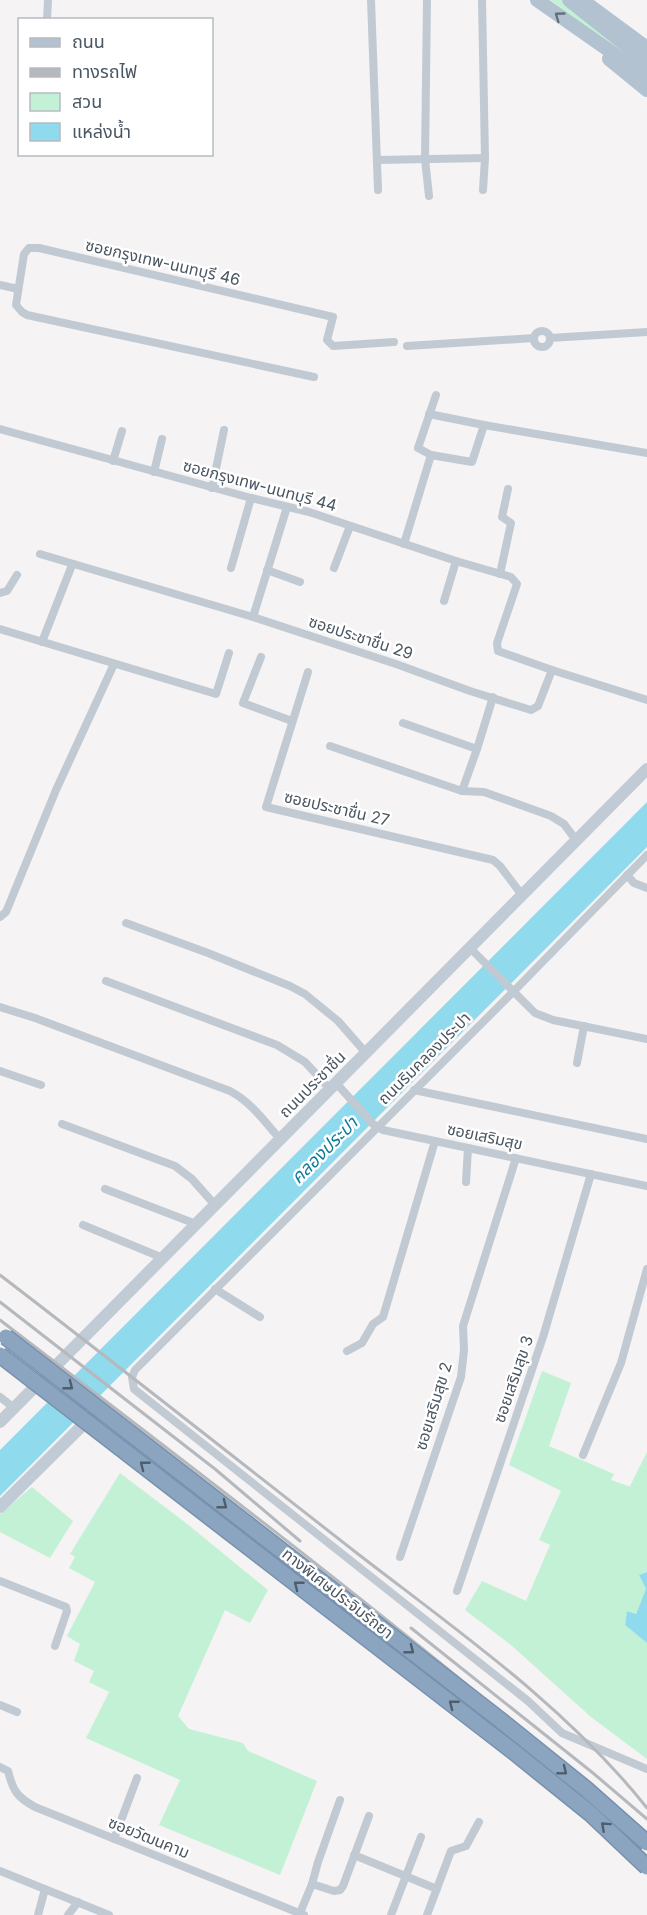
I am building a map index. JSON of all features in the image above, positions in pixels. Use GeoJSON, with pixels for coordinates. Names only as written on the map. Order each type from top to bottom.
{"type":"FeatureCollection","features":[{"type":"Feature","properties":{"kind":"highway","name":"ทางพิเศษประจิมรัถยา"},"geometry":{"type":"LineString","coordinates":[[6,1337],[499,1719],[586,1789],[647,1843]]}},
{"type":"Feature","properties":{"kind":"highway","name":"ทางพิเศษประจิมรัถยา"},"geometry":{"type":"LineString","coordinates":[[0,1355],[522,1758],[591,1814],[647,1867]]}},
{"type":"Feature","properties":{"kind":"main road"},"geometry":{"type":"LineString","coordinates":[[537,0],[647,77]]}},
{"type":"Feature","properties":{"kind":"main road"},"geometry":{"type":"LineString","coordinates":[[569,0],[647,62]]}},
{"type":"Feature","properties":{"kind":"main road"},"geometry":{"type":"LineString","coordinates":[[582,0],[647,48]]}},
{"type":"Feature","properties":{"kind":"main road"},"geometry":{"type":"LineString","coordinates":[[582,33],[647,90]]}},
{"type":"Feature","properties":{"kind":"main road","name":"ถนนประชาชื่น"},"geometry":{"type":"LineString","coordinates":[[0,1422],[647,769]]}},
{"type":"Feature","properties":{"kind":"main road"},"geometry":{"type":"LineString","coordinates":[[0,1363],[33,1388]]}},
{"type":"Feature","properties":{"kind":"main road"},"geometry":{"type":"LineString","coordinates":[[0,1507],[97,1411]]}},
{"type":"Feature","properties":{"kind":"street"},"geometry":{"type":"LineString","coordinates":[[47,18],[48,0]]}},
{"type":"Feature","properties":{"kind":"street"},"geometry":{"type":"LineString","coordinates":[[371,0],[378,190]]}},
{"type":"Feature","properties":{"kind":"street"},"geometry":{"type":"LineString","coordinates":[[427,0],[425,159],[429,196]]}},
{"type":"Feature","properties":{"kind":"street"},"geometry":{"type":"LineString","coordinates":[[482,0],[485,158],[483,190]]}},
{"type":"Feature","properties":{"kind":"street"},"geometry":{"type":"LineString","coordinates":[[377,160],[485,158]]}},
{"type":"Feature","properties":{"kind":"street","name":"ซอยกรุงเทพ-นนทบุรี 46"},"geometry":{"type":"LineString","coordinates":[[314,377],[27,315],[16,304],[24,254],[29,248],[39,248],[333,317],[327,340],[333,346],[394,342]]}},
{"type":"Feature","properties":{"kind":"street"},"geometry":{"type":"LineString","coordinates":[[0,285],[18,289]]}},
{"type":"Feature","properties":{"kind":"street"},"geometry":{"type":"LineString","coordinates":[[407,346],[534,338],[540,331],[548,333],[550,338],[647,332]]}},
{"type":"Feature","properties":{"kind":"street"},"geometry":{"type":"LineString","coordinates":[[436,395],[418,448],[431,455],[472,462],[484,425]]}},
{"type":"Feature","properties":{"kind":"street"},"geometry":{"type":"LineString","coordinates":[[429,414],[647,453]]}},
{"type":"Feature","properties":{"kind":"street","name":"ซอยกรุงเทพ-นนทบุรี 44"},"geometry":{"type":"LineString","coordinates":[[0,429],[212,488],[309,512],[511,578],[516,581],[516,588],[497,643],[498,651],[552,670]]}},
{"type":"Feature","properties":{"kind":"street"},"geometry":{"type":"LineString","coordinates":[[212,488],[224,430]]}},
{"type":"Feature","properties":{"kind":"street"},"geometry":{"type":"LineString","coordinates":[[113,461],[122,431]]}},
{"type":"Feature","properties":{"kind":"street"},"geometry":{"type":"LineString","coordinates":[[154,472],[162,439]]}},
{"type":"Feature","properties":{"kind":"street"},"geometry":{"type":"LineString","coordinates":[[404,544],[431,455]]}},
{"type":"Feature","properties":{"kind":"street"},"geometry":{"type":"LineString","coordinates":[[500,574],[511,523],[502,517],[508,489]]}},
{"type":"Feature","properties":{"kind":"street"},"geometry":{"type":"LineString","coordinates":[[231,568],[251,498]]}},
{"type":"Feature","properties":{"kind":"street"},"geometry":{"type":"LineString","coordinates":[[253,617],[287,507]]}},
{"type":"Feature","properties":{"kind":"street"},"geometry":{"type":"LineString","coordinates":[[334,568],[350,526]]}},
{"type":"Feature","properties":{"kind":"street","name":"ซอยประชาชื่น 29"},"geometry":{"type":"LineString","coordinates":[[40,554],[253,617],[531,710],[536,709],[552,670]]}},
{"type":"Feature","properties":{"kind":"street"},"geometry":{"type":"LineString","coordinates":[[444,601],[456,561]]}},
{"type":"Feature","properties":{"kind":"street"},"geometry":{"type":"LineString","coordinates":[[42,642],[72,565]]}},
{"type":"Feature","properties":{"kind":"street"},"geometry":{"type":"LineString","coordinates":[[267,570],[300,582]]}},
{"type":"Feature","properties":{"kind":"street"},"geometry":{"type":"LineString","coordinates":[[0,593],[7,591],[17,575]]}},
{"type":"Feature","properties":{"kind":"street"},"geometry":{"type":"LineString","coordinates":[[0,629],[216,694],[229,653]]}},
{"type":"Feature","properties":{"kind":"street"},"geometry":{"type":"LineString","coordinates":[[261,657],[243,703],[292,721]]}},
{"type":"Feature","properties":{"kind":"street"},"geometry":{"type":"LineString","coordinates":[[0,917],[6,912],[56,790],[114,664]]}},
{"type":"Feature","properties":{"kind":"street"},"geometry":{"type":"LineString","coordinates":[[552,670],[647,700]]}},
{"type":"Feature","properties":{"kind":"street","name":"ซอยประชาชื่น 27"},"geometry":{"type":"LineString","coordinates":[[308,672],[266,807],[493,860],[522,895]]}},
{"type":"Feature","properties":{"kind":"street"},"geometry":{"type":"LineString","coordinates":[[462,791],[493,697]]}},
{"type":"Feature","properties":{"kind":"street"},"geometry":{"type":"LineString","coordinates":[[403,723],[477,749]]}},
{"type":"Feature","properties":{"kind":"street"},"geometry":{"type":"LineString","coordinates":[[330,746],[462,791],[484,792],[551,816],[564,824],[576,840]]}},
{"type":"Feature","properties":{"kind":"street","name":"ถนนริมคลองประปา"},"geometry":{"type":"LineString","coordinates":[[647,855],[414,1090],[375,1125],[135,1370],[132,1377],[134,1389],[528,1701],[562,1733],[647,1769]]}},
{"type":"Feature","properties":{"kind":"street"},"geometry":{"type":"LineString","coordinates":[[627,875],[634,883],[647,888]]}},
{"type":"Feature","properties":{"kind":"street"},"geometry":{"type":"LineString","coordinates":[[126,923],[208,952],[305,994],[338,1021],[366,1053]]}},
{"type":"Feature","properties":{"kind":"street"},"geometry":{"type":"LineString","coordinates":[[470,948],[535,1013],[553,1020],[647,1039]]}},
{"type":"Feature","properties":{"kind":"street"},"geometry":{"type":"LineString","coordinates":[[106,981],[277,1045],[305,1062],[349,1098],[375,1125]]}},
{"type":"Feature","properties":{"kind":"street"},"geometry":{"type":"LineString","coordinates":[[0,1007],[239,1095],[280,1139]]}},
{"type":"Feature","properties":{"kind":"street"},"geometry":{"type":"LineString","coordinates":[[577,1063],[584,1026]]}},
{"type":"Feature","properties":{"kind":"street"},"geometry":{"type":"LineString","coordinates":[[0,1071],[40,1085]]}},
{"type":"Feature","properties":{"kind":"street"},"geometry":{"type":"LineString","coordinates":[[414,1090],[647,1138]]}},
{"type":"Feature","properties":{"kind":"street"},"geometry":{"type":"LineString","coordinates":[[62,1124],[175,1166],[192,1179],[215,1205]]}},
{"type":"Feature","properties":{"kind":"street","name":"ซอยเสริมสุข"},"geometry":{"type":"LineString","coordinates":[[375,1125],[393,1133],[647,1186]]}},
{"type":"Feature","properties":{"kind":"street"},"geometry":{"type":"LineString","coordinates":[[347,1351],[362,1343],[372,1324],[383,1317],[435,1141]]}},
{"type":"Feature","properties":{"kind":"street"},"geometry":{"type":"LineString","coordinates":[[466,1182],[468,1148]]}},
{"type":"Feature","properties":{"kind":"street","name":"ซอยเสริมสุข 2"},"geometry":{"type":"LineString","coordinates":[[400,1557],[461,1377],[464,1350],[463,1326],[516,1158]]}},
{"type":"Feature","properties":{"kind":"street","name":"ซอยเสริมสุข 3"},"geometry":{"type":"LineString","coordinates":[[457,1591],[543,1337],[591,1174]]}},
{"type":"Feature","properties":{"kind":"street"},"geometry":{"type":"LineString","coordinates":[[105,1189],[196,1224]]}},
{"type":"Feature","properties":{"kind":"street"},"geometry":{"type":"LineString","coordinates":[[82,1225],[163,1258]]}},
{"type":"Feature","properties":{"kind":"street"},"geometry":{"type":"LineString","coordinates":[[583,1455],[621,1363],[647,1269]]}},
{"type":"Feature","properties":{"kind":"street"},"geometry":{"type":"LineString","coordinates":[[215,1289],[260,1317]]}},
{"type":"Feature","properties":{"kind":"street"},"geometry":{"type":"LineString","coordinates":[[0,1397],[14,1408]]}},
{"type":"Feature","properties":{"kind":"street"},"geometry":{"type":"LineString","coordinates":[[0,1581],[66,1607],[67,1611],[55,1647]]}},
{"type":"Feature","properties":{"kind":"street"},"geometry":{"type":"LineString","coordinates":[[0,1705],[17,1712]]}},
{"type":"Feature","properties":{"kind":"street","name":"ซอยวัฒนคาม"},"geometry":{"type":"LineString","coordinates":[[0,1767],[8,1771],[15,1792],[21,1799],[302,1914]]}},
{"type":"Feature","properties":{"kind":"street"},"geometry":{"type":"LineString","coordinates":[[114,1839],[137,1778]]}},
{"type":"Feature","properties":{"kind":"street"},"geometry":{"type":"LineString","coordinates":[[302,1914],[340,1800]]}},
{"type":"Feature","properties":{"kind":"street"},"geometry":{"type":"LineString","coordinates":[[312,1884],[334,1891],[340,1890],[369,1816]]}},
{"type":"Feature","properties":{"kind":"street"},"geometry":{"type":"LineString","coordinates":[[427,1915],[451,1851],[466,1846],[479,1822]]}},
{"type":"Feature","properties":{"kind":"street"},"geometry":{"type":"LineString","coordinates":[[391,1915],[421,1837]]}},
{"type":"Feature","properties":{"kind":"street"},"geometry":{"type":"LineString","coordinates":[[354,1855],[436,1889]]}},
{"type":"Feature","properties":{"kind":"street"},"geometry":{"type":"LineString","coordinates":[[0,1871],[110,1915]]}},
{"type":"Feature","properties":{"kind":"street"},"geometry":{"type":"LineString","coordinates":[[38,1915],[45,1889]]}},
{"type":"Feature","properties":{"kind":"street"},"geometry":{"type":"LineString","coordinates":[[68,1915],[78,1902]]}},
{"type":"Feature","properties":{"kind":"green space"},"geometry":{"type":"Polygon","coordinates":[[[550,0],[561,0],[647,66],[647,71],[550,0]]]}},
{"type":"Feature","properties":{"kind":"green space"},"geometry":{"type":"Polygon","coordinates":[[[542,1371],[571,1383],[549,1446],[614,1474],[611,1480],[631,1487],[647,1452],[647,1572],[639,1575],[646,1589],[636,1614],[627,1611],[625,1625],[647,1643],[647,1759],[591,1717],[511,1645],[465,1610],[482,1581],[526,1601],[550,1545],[539,1540],[561,1491],[509,1465],[542,1371]]]}},
{"type":"Feature","properties":{"kind":"green space"},"geometry":{"type":"Polygon","coordinates":[[[120,1473],[268,1590],[250,1623],[225,1610],[178,1716],[189,1729],[243,1743],[248,1751],[317,1781],[280,1875],[159,1825],[180,1780],[86,1738],[109,1692],[89,1682],[94,1671],[74,1661],[80,1644],[67,1636],[95,1582],[69,1568],[75,1557],[70,1554],[120,1473]]]}},
{"type":"Feature","properties":{"kind":"green space"},"geometry":{"type":"Polygon","coordinates":[[[32,1487],[73,1521],[50,1558],[0,1532],[0,1514],[32,1487]]]}},
{"type":"Feature","properties":{"kind":"water","name":"คลองประปา"},"geometry":{"type":"Polygon","coordinates":[[[647,802],[647,847],[0,1496],[0,1450],[647,802]]]}},
{"type":"Feature","properties":{"kind":"water"},"geometry":{"type":"Polygon","coordinates":[[[647,1572],[647,1643],[625,1625],[627,1611],[636,1614],[646,1589],[639,1575],[647,1572]]]}},
{"type":"Feature","properties":{"kind":"railway"},"geometry":{"type":"LineString","coordinates":[[0,1275],[510,1672],[582,1737],[616,1771],[647,1808]]}},
{"type":"Feature","properties":{"kind":"railway"},"geometry":{"type":"LineString","coordinates":[[0,1302],[215,1469],[300,1541]]}},
{"type":"Feature","properties":{"kind":"railway"},"geometry":{"type":"LineString","coordinates":[[0,1320],[395,1626],[647,1838]]}},
{"type":"Feature","properties":{"kind":"railway"},"geometry":{"type":"LineString","coordinates":[[411,1628],[647,1819]]}}]}
